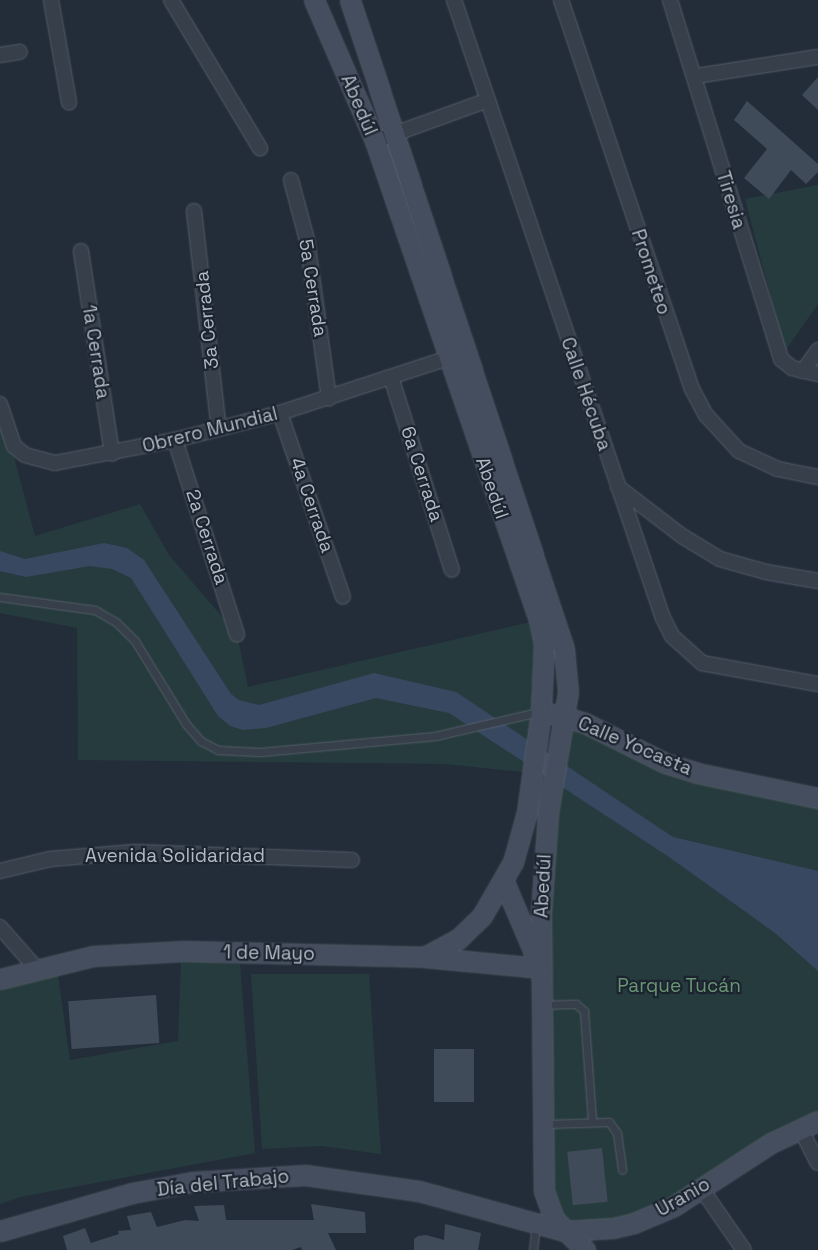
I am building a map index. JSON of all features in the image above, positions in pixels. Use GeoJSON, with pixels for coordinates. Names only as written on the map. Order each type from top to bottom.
{"type":"FeatureCollection","features":[{"type":"Feature","properties":{"kind":"street"},"geometry":{"type":"LineString","coordinates":[[50,0],[69,102]]}},
{"type":"Feature","properties":{"kind":"street"},"geometry":{"type":"LineString","coordinates":[[172,0],[260,148]]}},
{"type":"Feature","properties":{"kind":"street","name":"Abedúl"},"geometry":{"type":"LineString","coordinates":[[314,0],[375,141],[448,358],[540,620],[544,643],[541,712],[527,812],[504,882],[470,928],[443,949],[424,957]]}},
{"type":"Feature","properties":{"kind":"street","name":"Abedúl"},"geometry":{"type":"LineString","coordinates":[[350,0],[564,649],[568,692],[548,812],[541,968],[544,1191],[554,1219],[585,1250]]}},
{"type":"Feature","properties":{"kind":"street","name":"Calle Hécuba"},"geometry":{"type":"LineString","coordinates":[[454,0],[617,487],[663,618],[672,636],[687,652],[702,663],[719,668],[818,684]]}},
{"type":"Feature","properties":{"kind":"street","name":"Prometeo"},"geometry":{"type":"LineString","coordinates":[[561,0],[692,389],[711,422],[739,451],[778,469],[818,478]]}},
{"type":"Feature","properties":{"kind":"street","name":"Tiresia"},"geometry":{"type":"LineString","coordinates":[[670,0],[696,76],[769,329],[781,359],[792,368],[818,374]]}},
{"type":"Feature","properties":{"kind":"street"},"geometry":{"type":"LineString","coordinates":[[0,55],[20,52]]}},
{"type":"Feature","properties":{"kind":"street"},"geometry":{"type":"LineString","coordinates":[[696,76],[818,57]]}},
{"type":"Feature","properties":{"kind":"street"},"geometry":{"type":"LineString","coordinates":[[375,141],[488,100]]}},
{"type":"Feature","properties":{"kind":"street","name":"5a Cerrada"},"geometry":{"type":"LineString","coordinates":[[291,180],[307,240],[329,398]]}},
{"type":"Feature","properties":{"kind":"street","name":"3a Cerrada"},"geometry":{"type":"LineString","coordinates":[[194,211],[219,429]]}},
{"type":"Feature","properties":{"kind":"street","name":"1a Cerrada"},"geometry":{"type":"LineString","coordinates":[[81,250],[112,454]]}},
{"type":"Feature","properties":{"kind":"street"},"geometry":{"type":"LineString","coordinates":[[803,371],[818,350]]}},
{"type":"Feature","properties":{"kind":"street","name":"Obrero Mundial"},"geometry":{"type":"LineString","coordinates":[[0,404],[14,446],[25,455],[55,464],[175,440],[280,413],[448,358]]}},
{"type":"Feature","properties":{"kind":"street","name":"6a Cerrada"},"geometry":{"type":"LineString","coordinates":[[390,377],[452,570]]}},
{"type":"Feature","properties":{"kind":"street","name":"4a Cerrada"},"geometry":{"type":"LineString","coordinates":[[280,413],[343,597]]}},
{"type":"Feature","properties":{"kind":"street","name":"2a Cerrada"},"geometry":{"type":"LineString","coordinates":[[175,440],[237,634]]}},
{"type":"Feature","properties":{"kind":"street"},"geometry":{"type":"LineString","coordinates":[[617,487],[682,536],[720,559],[766,572],[818,581]]}},
{"type":"Feature","properties":{"kind":"street","name":"Calle Yocasta"},"geometry":{"type":"LineString","coordinates":[[541,712],[564,716],[612,735],[665,763],[697,773],[818,798]]}},
{"type":"Feature","properties":{"kind":"street","name":"Avenida Solidaridad"},"geometry":{"type":"LineString","coordinates":[[0,871],[50,858],[134,852],[352,860]]}},
{"type":"Feature","properties":{"kind":"street"},"geometry":{"type":"LineString","coordinates":[[504,882],[541,968]]}},
{"type":"Feature","properties":{"kind":"street"},"geometry":{"type":"LineString","coordinates":[[0,928],[36,968]]}},
{"type":"Feature","properties":{"kind":"street","name":"1 de Mayo"},"geometry":{"type":"LineString","coordinates":[[0,979],[36,968],[93,956],[184,951],[424,957],[541,968]]}},
{"type":"Feature","properties":{"kind":"street","name":"Uranio"},"geometry":{"type":"LineString","coordinates":[[536,1226],[564,1231],[634,1223],[674,1206],[800,1128],[818,1121]]}},
{"type":"Feature","properties":{"kind":"street"},"geometry":{"type":"LineString","coordinates":[[800,1128],[818,1163]]}},
{"type":"Feature","properties":{"kind":"street","name":"Día del Trabajo"},"geometry":{"type":"LineString","coordinates":[[0,1231],[123,1196],[192,1182],[305,1175],[419,1191],[536,1226]]}},
{"type":"Feature","properties":{"kind":"street"},"geometry":{"type":"LineString","coordinates":[[701,1188],[744,1250]]}},
{"type":"Feature","properties":{"kind":"lane"},"geometry":{"type":"LineString","coordinates":[[0,597],[96,610],[116,622],[135,641],[186,724],[201,741],[218,750],[260,752],[435,736],[541,712]]}},
{"type":"Feature","properties":{"kind":"lane"},"geometry":{"type":"LineString","coordinates":[[541,1005],[576,1004],[584,1011],[592,1121]]}},
{"type":"Feature","properties":{"kind":"lane"},"geometry":{"type":"LineString","coordinates":[[543,1124],[608,1122],[614,1127],[622,1170]]}},
{"type":"Feature","properties":{"kind":"lane"},"geometry":{"type":"LineString","coordinates":[[533,1250],[536,1226]]}},
{"type":"Feature","properties":{"kind":"green space"},"geometry":{"type":"Polygon","coordinates":[[[818,185],[818,304],[785,351],[745,199],[818,185]]]}},
{"type":"Feature","properties":{"kind":"green space"},"geometry":{"type":"Polygon","coordinates":[[[0,404],[35,536],[140,504],[169,555],[237,634],[248,687],[539,620],[532,773],[445,764],[78,760],[77,628],[0,613],[0,404]]]}},
{"type":"Feature","properties":{"kind":"green space","name":"Parque Tucán"},"geometry":{"type":"Polygon","coordinates":[[[585,723],[639,749],[818,798],[818,1121],[657,1214],[578,1231],[558,1213],[544,1191],[541,914],[569,735],[585,723]]]}},
{"type":"Feature","properties":{"kind":"green space"},"geometry":{"type":"Polygon","coordinates":[[[181,960],[240,964],[255,1153],[20,1197],[0,1204],[0,990],[58,975],[70,1060],[178,1041],[181,960]]]}},
{"type":"Feature","properties":{"kind":"green space"},"geometry":{"type":"Polygon","coordinates":[[[251,974],[369,974],[381,1154],[322,1146],[262,1149],[251,974]]]}},
{"type":"Feature","properties":{"kind":"water"},"geometry":{"type":"Polygon","coordinates":[[[104,543],[127,548],[144,560],[231,694],[239,700],[259,705],[374,673],[456,692],[673,837],[818,871],[818,971],[775,933],[669,857],[449,713],[376,698],[266,728],[243,730],[230,726],[218,716],[131,578],[112,569],[90,566],[26,577],[0,571],[0,551],[25,559],[104,543]]]}},
{"type":"Feature","properties":{"kind":"building"},"geometry":{"type":"Polygon","coordinates":[[[818,77],[818,110],[802,95],[818,77]]]}},
{"type":"Feature","properties":{"kind":"building"},"geometry":{"type":"Polygon","coordinates":[[[747,101],[818,164],[818,172],[806,184],[791,170],[769,199],[744,178],[767,149],[734,120],[747,101]]]}},
{"type":"Feature","properties":{"kind":"building"},"geometry":{"type":"Polygon","coordinates":[[[156,995],[159,1043],[72,1049],[68,1001],[156,995]]]}},
{"type":"Feature","properties":{"kind":"building"},"geometry":{"type":"Polygon","coordinates":[[[434,1049],[474,1049],[474,1102],[434,1102],[434,1049]]]}},
{"type":"Feature","properties":{"kind":"building"},"geometry":{"type":"Polygon","coordinates":[[[602,1148],[608,1202],[573,1205],[567,1152],[602,1148]]]}},
{"type":"Feature","properties":{"kind":"building"},"geometry":{"type":"Polygon","coordinates":[[[311,1204],[365,1212],[366,1233],[328,1233],[336,1250],[302,1250],[301,1247],[292,1250],[67,1250],[63,1236],[85,1228],[91,1243],[119,1234],[118,1231],[131,1230],[127,1216],[151,1212],[157,1227],[185,1220],[199,1221],[194,1206],[224,1205],[226,1220],[314,1220],[311,1204]]]}},
{"type":"Feature","properties":{"kind":"building"},"geometry":{"type":"Polygon","coordinates":[[[445,1224],[481,1233],[478,1250],[414,1250],[414,1239],[418,1236],[426,1235],[444,1240],[445,1224]]]}}]}
